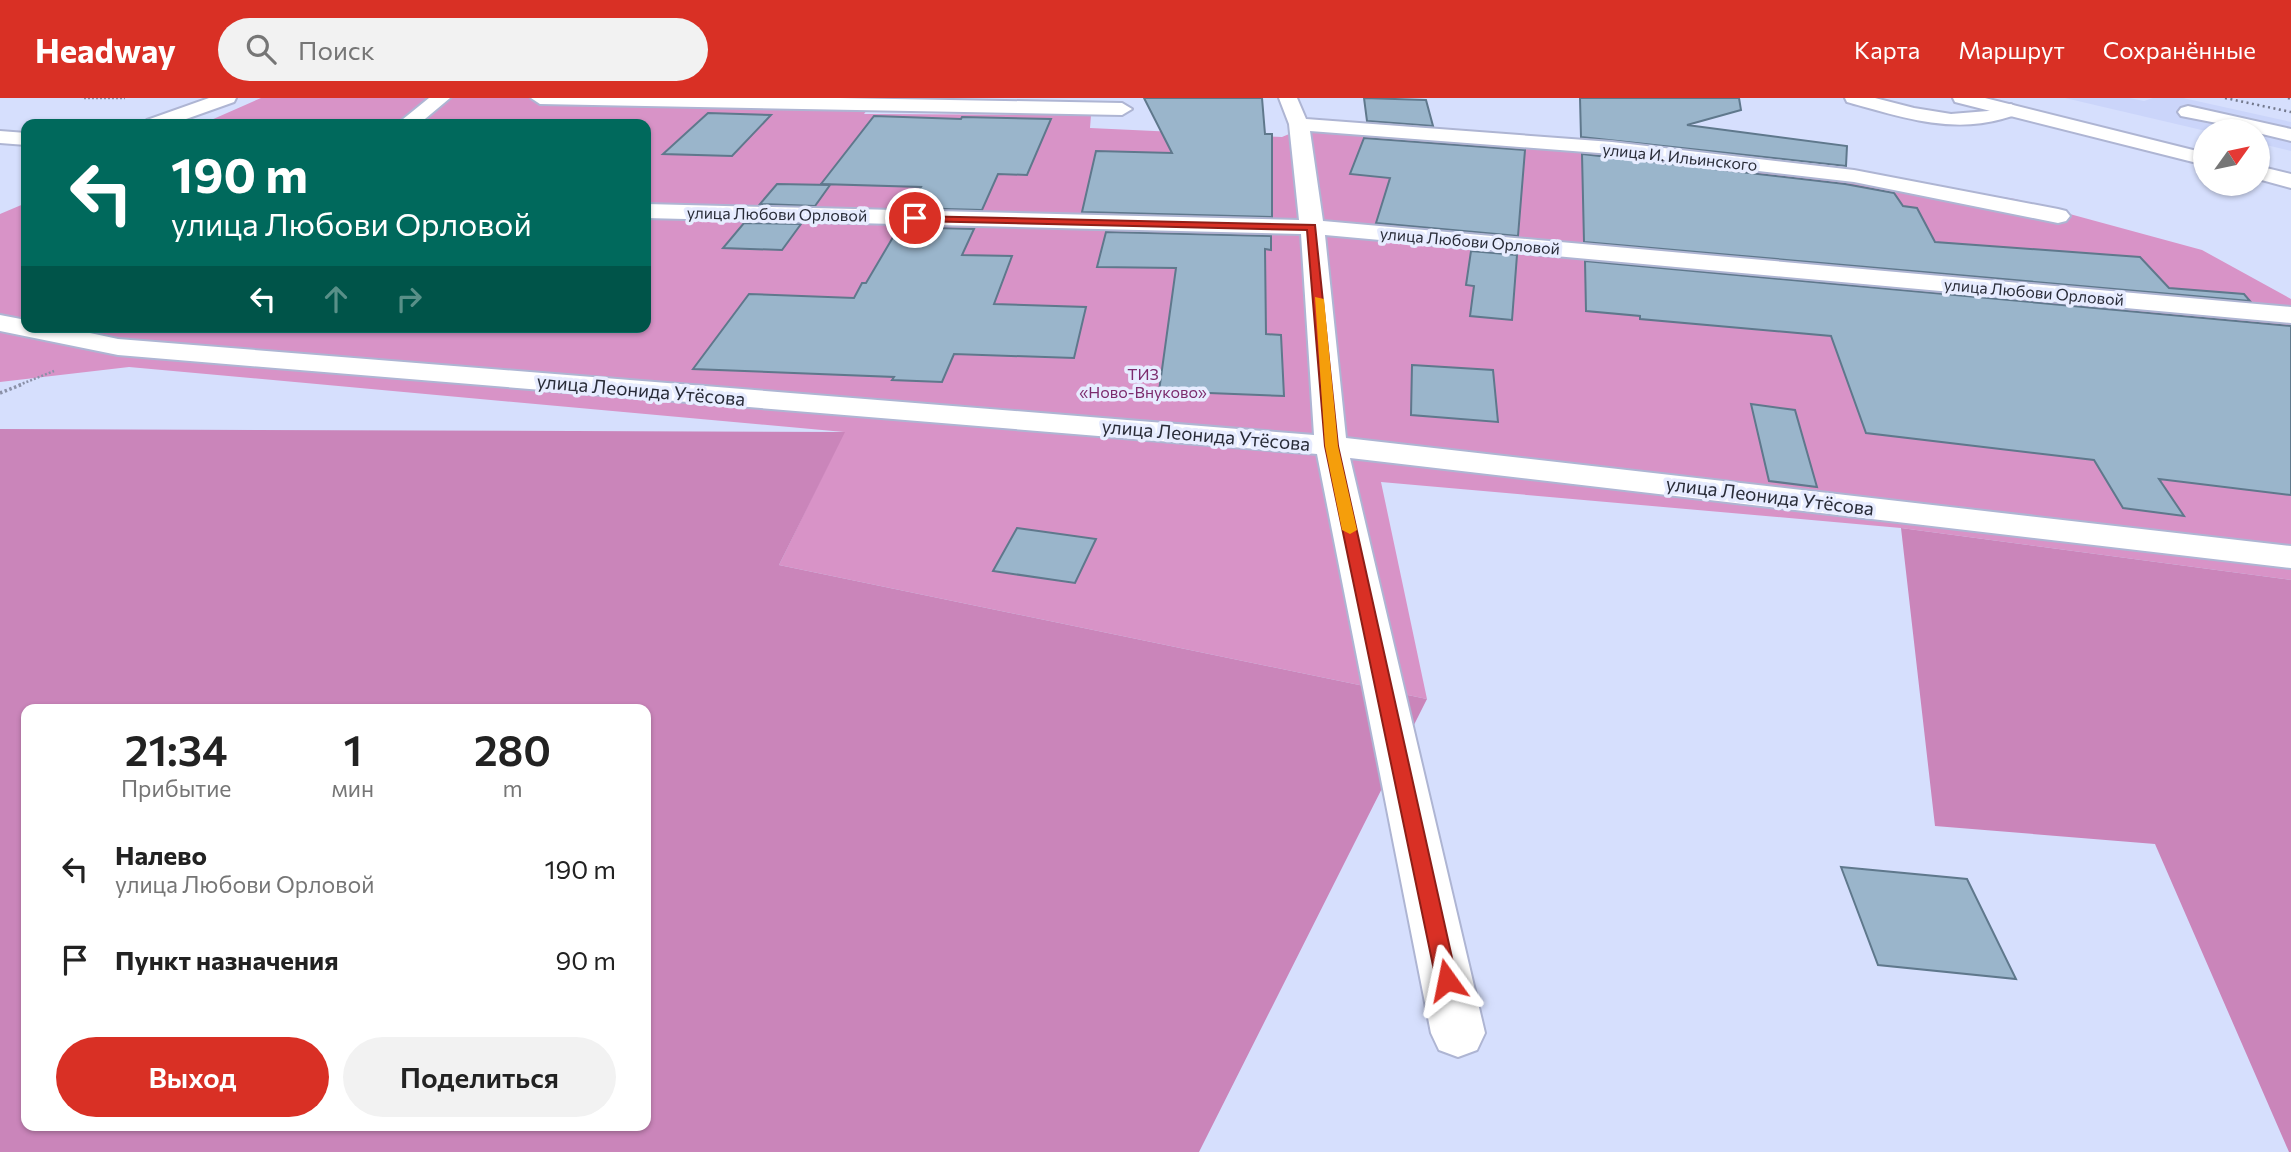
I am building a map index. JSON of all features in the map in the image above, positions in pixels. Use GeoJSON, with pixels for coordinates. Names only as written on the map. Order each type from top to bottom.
{"type":"FeatureCollection","features":[{"type":"Feature","properties":{"kind":"street"},"geometry":{"type":"LineString","coordinates":[[168,119],[227,98]]}},
{"type":"Feature","properties":{"kind":"street"},"geometry":{"type":"LineString","coordinates":[[414,119],[441,98]]}},
{"type":"Feature","properties":{"kind":"street"},"geometry":{"type":"LineString","coordinates":[[540,98],[1122,109]]}},
{"type":"Feature","properties":{"kind":"street"},"geometry":{"type":"LineString","coordinates":[[1854,98],[1929,118],[1970,121],[2011,110]]}},
{"type":"Feature","properties":{"kind":"street"},"geometry":{"type":"LineString","coordinates":[[1962,98],[2193,156]]}},
{"type":"Feature","properties":{"kind":"street"},"geometry":{"type":"LineString","coordinates":[[1294,111],[1312,227],[1331,446],[1458,1033]]}},
{"type":"Feature","properties":{"kind":"street","name":"улица И. Ильинского"},"geometry":{"type":"LineString","coordinates":[[1294,111],[1854,176],[2058,216]]}},
{"type":"Feature","properties":{"kind":"street"},"geometry":{"type":"LineString","coordinates":[[2188,112],[2291,135]]}},
{"type":"Feature","properties":{"kind":"street"},"geometry":{"type":"LineString","coordinates":[[0,137],[21,139]]}},
{"type":"Feature","properties":{"kind":"street"},"geometry":{"type":"LineString","coordinates":[[2270,175],[2291,181]]}},
{"type":"Feature","properties":{"kind":"street","name":"улица Любови Орловой"},"geometry":{"type":"LineString","coordinates":[[651,211],[1312,227],[2291,314]]}},
{"type":"Feature","properties":{"kind":"street","name":"улица Леонида Утёсова"},"geometry":{"type":"LineString","coordinates":[[0,323],[21,327]]}},
{"type":"Feature","properties":{"kind":"street","name":"улица Леонида Утёсова"},"geometry":{"type":"LineString","coordinates":[[49,333],[118,347],[1331,446],[2291,557]]}},
{"type":"Feature","properties":{"kind":"street"},"geometry":{"type":"LineString","coordinates":[[118,347],[138,333]]}},
{"type":"Feature","properties":{"kind":"path"},"geometry":{"type":"LineString","coordinates":[[84,98],[125,98]]}},
{"type":"Feature","properties":{"kind":"shaded area"},"geometry":{"type":"Polygon","coordinates":[[[2065,98],[2129,98],[2144,101],[2153,98],[2183,98],[2291,122],[2291,151],[2270,146],[2270,119],[2193,119],[2193,128],[2065,98]]]}},
{"type":"Feature","properties":{"kind":"shaded area"},"geometry":{"type":"Polygon","coordinates":[[[0,429],[845,432],[779,565],[1427,699],[1199,1152],[0,1152],[0,429]]]}},
{"type":"Feature","properties":{"kind":"shaded area"},"geometry":{"type":"Polygon","coordinates":[[[1901,528],[2291,580],[2291,1152],[2155,844],[1935,826],[1901,528]]]}},
{"type":"Feature","properties":{"kind":"green space","name":"ТИЗ «Ново-Внуково»"},"geometry":{"type":"Polygon","coordinates":[[[261,98],[876,98],[864,114],[1091,115],[1090,128],[1282,137],[1320,121],[1807,166],[2015,199],[2202,250],[2291,299],[2291,580],[1901,528],[1381,482],[1427,699],[779,565],[844,432],[129,367],[0,382],[0,214],[21,205],[21,333],[651,333],[651,119],[213,119],[261,98]]]}},
{"type":"Feature","properties":{"kind":"building"},"geometry":{"type":"Polygon","coordinates":[[[1144,98],[1262,98],[1265,134],[1272,134],[1272,217],[1082,212],[1096,151],[1172,153],[1144,98]]]}},
{"type":"Feature","properties":{"kind":"building"},"geometry":{"type":"Polygon","coordinates":[[[1364,98],[1426,100],[1433,126],[1367,121],[1364,98]]]}},
{"type":"Feature","properties":{"kind":"building"},"geometry":{"type":"Polygon","coordinates":[[[1580,98],[1739,98],[1741,110],[1687,125],[1847,146],[1846,166],[1581,137],[1580,98]]]}},
{"type":"Feature","properties":{"kind":"building"},"geometry":{"type":"Polygon","coordinates":[[[708,113],[771,115],[732,156],[663,154],[708,113]]]}},
{"type":"Feature","properties":{"kind":"building"},"geometry":{"type":"Polygon","coordinates":[[[874,116],[1051,119],[1027,175],[998,174],[982,210],[909,208],[921,187],[821,184],[874,116]]]}},
{"type":"Feature","properties":{"kind":"building"},"geometry":{"type":"Polygon","coordinates":[[[1364,138],[1525,150],[1518,236],[1376,223],[1390,178],[1350,174],[1364,138]]]}},
{"type":"Feature","properties":{"kind":"building"},"geometry":{"type":"Polygon","coordinates":[[[1582,154],[1845,184],[1894,193],[1903,206],[1917,208],[1935,242],[2140,257],[2169,288],[2244,294],[2250,301],[1584,242],[1582,154]]]}},
{"type":"Feature","properties":{"kind":"building"},"geometry":{"type":"Polygon","coordinates":[[[777,184],[830,185],[815,206],[760,204],[777,184]]]}},
{"type":"Feature","properties":{"kind":"building"},"geometry":{"type":"Polygon","coordinates":[[[744,223],[801,224],[782,250],[723,248],[744,223]]]}},
{"type":"Feature","properties":{"kind":"building"},"geometry":{"type":"Polygon","coordinates":[[[899,227],[974,229],[962,255],[1012,256],[994,304],[1086,307],[1074,358],[954,354],[942,382],[892,380],[894,377],[693,369],[749,294],[854,298],[862,283],[866,283],[899,227]]]}},
{"type":"Feature","properties":{"kind":"building"},"geometry":{"type":"Polygon","coordinates":[[[1106,232],[1271,236],[1271,250],[1265,249],[1266,334],[1281,335],[1284,396],[1159,391],[1176,268],[1097,267],[1106,232]]]}},
{"type":"Feature","properties":{"kind":"building"},"geometry":{"type":"Polygon","coordinates":[[[1471,251],[1517,255],[1512,320],[1470,316],[1474,286],[1466,285],[1471,251]]]}},
{"type":"Feature","properties":{"kind":"building"},"geometry":{"type":"Polygon","coordinates":[[[1585,261],[2291,326],[2291,495],[2159,479],[2184,516],[2123,508],[2094,460],[1866,433],[1831,336],[1640,319],[1640,316],[1586,311],[1585,261]]]}},
{"type":"Feature","properties":{"kind":"building"},"geometry":{"type":"Polygon","coordinates":[[[1412,365],[1493,370],[1498,422],[1411,415],[1412,365]]]}},
{"type":"Feature","properties":{"kind":"building"},"geometry":{"type":"Polygon","coordinates":[[[1751,404],[1795,410],[1817,487],[1769,481],[1751,404]]]}},
{"type":"Feature","properties":{"kind":"building"},"geometry":{"type":"Polygon","coordinates":[[[1017,528],[1096,539],[1075,583],[993,571],[1017,528]]]}},
{"type":"Feature","properties":{"kind":"building"},"geometry":{"type":"Polygon","coordinates":[[[1841,867],[1967,879],[2016,979],[1878,965],[1841,867]]]}},
{"type":"Feature","properties":{"kind":"railway"},"geometry":{"type":"LineString","coordinates":[[2225,98],[2291,112]]}},
{"type":"Feature","properties":{"kind":"slow traffic"},"geometry":{"type":"LineString","coordinates":[[1318,299],[1331,446],[1350,530]]}},
{"type":"Feature","properties":{"kind":"route"},"geometry":{"type":"LineString","coordinates":[[915,218],[1312,227],[1331,446],[1447,980]]}}]}
